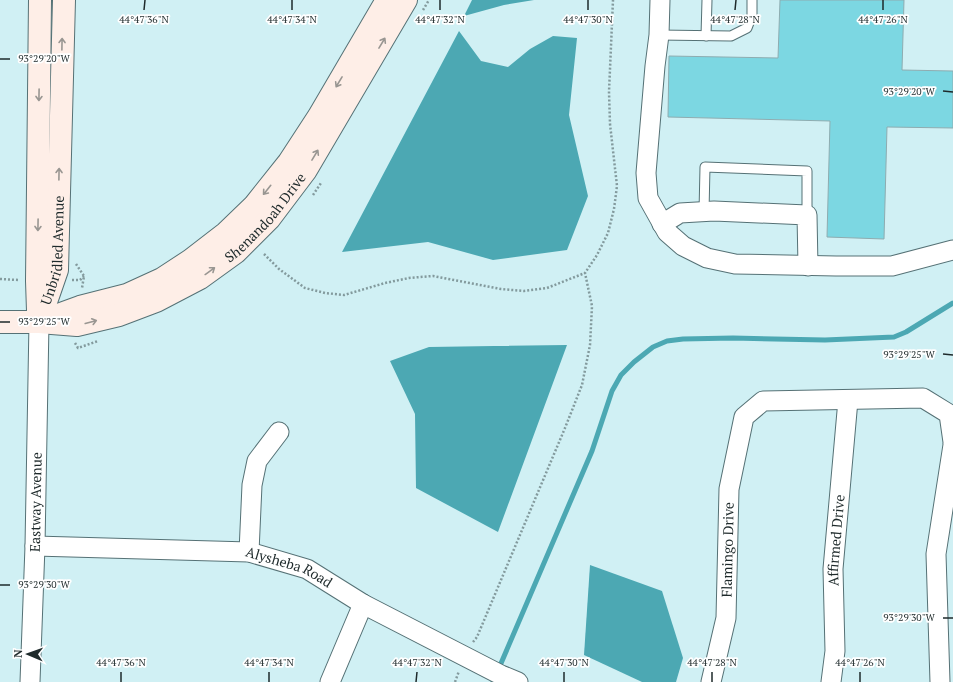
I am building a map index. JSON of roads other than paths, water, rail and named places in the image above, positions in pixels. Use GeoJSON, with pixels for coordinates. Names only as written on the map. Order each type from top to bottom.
{"type":"FeatureCollection","features":[{"type":"Feature","properties":{"kind":"street","name":"Unbridled Avenue"},"geometry":{"type":"LineString","coordinates":[[39,322],[37,290],[40,0]]}},
{"type":"Feature","properties":{"kind":"street","name":"Unbridled Avenue"},"geometry":{"type":"LineString","coordinates":[[39,322],[57,270],[64,0]]}},
{"type":"Feature","properties":{"kind":"street","name":"Shenandoah Drive"},"geometry":{"type":"LineString","coordinates":[[79,316],[162,279],[190,260],[226,232],[254,206],[289,162],[319,116],[387,0]]}},
{"type":"Feature","properties":{"kind":"street"},"geometry":{"type":"LineString","coordinates":[[660,0],[659,35],[646,173],[648,198],[667,232],[683,246],[707,258],[735,264],[808,266],[892,266],[953,250]]}},
{"type":"Feature","properties":{"kind":"street","name":"Shenandoah Drive"},"geometry":{"type":"LineString","coordinates":[[0,322],[39,322],[79,316],[119,315],[156,301],[200,278],[236,252],[269,220],[306,170],[414,6]]}},
{"type":"Feature","properties":{"kind":"street"},"geometry":{"type":"LineString","coordinates":[[662,224],[680,213],[704,212],[807,215],[808,266]]}},
{"type":"Feature","properties":{"kind":"street","name":"Eastway Avenue"},"geometry":{"type":"LineString","coordinates":[[30,682],[39,322]]}},
{"type":"Feature","properties":{"kind":"street"},"geometry":{"type":"LineString","coordinates":[[848,400],[923,398],[949,414],[953,444],[936,554],[940,682]]}},
{"type":"Feature","properties":{"kind":"street","name":"Flamingo Drive"},"geometry":{"type":"LineString","coordinates":[[711,682],[726,618],[729,489],[744,417],[763,401],[848,400]]}},
{"type":"Feature","properties":{"kind":"street","name":"Affirmed Drive"},"geometry":{"type":"LineString","coordinates":[[831,682],[835,650],[833,569],[848,400]]}},
{"type":"Feature","properties":{"kind":"street"},"geometry":{"type":"LineString","coordinates":[[249,552],[252,485],[257,461],[279,432]]}},
{"type":"Feature","properties":{"kind":"street","name":"Alysheba Road"},"geometry":{"type":"LineString","coordinates":[[34,546],[249,552],[307,569],[363,604],[501,675],[518,682]]}},
{"type":"Feature","properties":{"kind":"street"},"geometry":{"type":"LineString","coordinates":[[330,682],[363,604]]}},
{"type":"Feature","properties":{"kind":"lane"},"geometry":{"type":"LineString","coordinates":[[706,36],[707,0]]}},
{"type":"Feature","properties":{"kind":"lane"},"geometry":{"type":"LineString","coordinates":[[659,35],[731,36],[747,28],[752,15],[752,0]]}},
{"type":"Feature","properties":{"kind":"lane"},"geometry":{"type":"LineString","coordinates":[[704,212],[705,167],[807,171],[807,215]]}},
{"type":"Feature","properties":{"kind":"water"},"geometry":{"type":"Polygon","coordinates":[[[472,0],[534,0],[504,5],[464,16],[472,0]]]}},
{"type":"Feature","properties":{"kind":"water"},"geometry":{"type":"Polygon","coordinates":[[[459,31],[481,61],[508,67],[530,49],[553,36],[577,38],[569,115],[588,196],[567,250],[493,260],[428,242],[342,252],[459,31]]]}},
{"type":"Feature","properties":{"kind":"water"},"geometry":{"type":"Polygon","coordinates":[[[567,345],[498,532],[416,488],[415,414],[390,361],[429,347],[567,345]]]}},
{"type":"Feature","properties":{"kind":"water"},"geometry":{"type":"Polygon","coordinates":[[[590,565],[662,591],[683,658],[676,682],[642,682],[584,655],[590,565]]]}},
{"type":"Feature","properties":{"kind":"waterway"},"geometry":{"type":"LineString","coordinates":[[493,682],[592,451],[612,391],[621,375],[634,362],[653,347],[667,341],[683,339],[733,338],[825,340],[894,337],[906,332],[953,303]]}}]}
